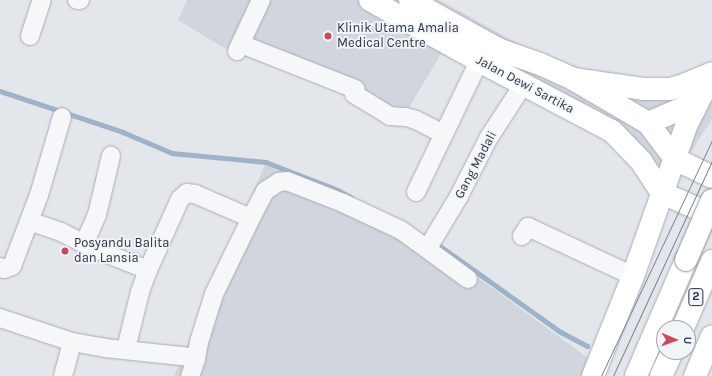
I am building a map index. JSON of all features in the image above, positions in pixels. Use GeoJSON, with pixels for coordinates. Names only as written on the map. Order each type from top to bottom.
{"type":"FeatureCollection","features":[{"type":"Feature","properties":{"kind":"main road","name":"Jalan Dewi Sartika"},"geometry":{"type":"LineString","coordinates":[[370,0],[523,85],[612,131],[641,160],[662,193]]}},
{"type":"Feature","properties":{"kind":"main road","name":"Jalan Dewi Sartika"},"geometry":{"type":"LineString","coordinates":[[410,0],[500,50],[540,64],[573,79],[648,123],[675,159]]}},
{"type":"Feature","properties":{"kind":"main road"},"geometry":{"type":"LineString","coordinates":[[573,79],[644,89],[670,89],[684,85],[712,73]]}},
{"type":"Feature","properties":{"kind":"main road"},"geometry":{"type":"LineString","coordinates":[[593,376],[633,276],[686,126],[712,73]]}},
{"type":"Feature","properties":{"kind":"main road"},"geometry":{"type":"LineString","coordinates":[[648,123],[697,102]]}},
{"type":"Feature","properties":{"kind":"main road"},"geometry":{"type":"LineString","coordinates":[[675,159],[712,177]]}},
{"type":"Feature","properties":{"kind":"main road"},"geometry":{"type":"LineString","coordinates":[[662,193],[712,215]]}},
{"type":"Feature","properties":{"kind":"main road","name":"2"},"geometry":{"type":"LineString","coordinates":[[636,376],[712,200]]}},
{"type":"Feature","properties":{"kind":"main road","name":"2"},"geometry":{"type":"LineString","coordinates":[[686,320],[711,264]]}},
{"type":"Feature","properties":{"kind":"main road"},"geometry":{"type":"LineString","coordinates":[[696,376],[712,336]]}},
{"type":"Feature","properties":{"kind":"main road"},"geometry":{"type":"LineString","coordinates":[[661,376],[668,360]]}},
{"type":"Feature","properties":{"kind":"street"},"geometry":{"type":"LineString","coordinates":[[30,36],[42,0]]}},
{"type":"Feature","properties":{"kind":"street"},"geometry":{"type":"LineString","coordinates":[[261,0],[239,47],[355,89],[354,94],[390,116],[406,117],[416,120],[443,134]]}},
{"type":"Feature","properties":{"kind":"street"},"geometry":{"type":"LineString","coordinates":[[416,192],[479,61]]}},
{"type":"Feature","properties":{"kind":"street","name":"Gang Madali"},"geometry":{"type":"LineString","coordinates":[[431,243],[455,203],[488,139],[523,85]]}},
{"type":"Feature","properties":{"kind":"street"},"geometry":{"type":"LineString","coordinates":[[0,267],[4,269],[12,266],[39,195],[62,117]]}},
{"type":"Feature","properties":{"kind":"street"},"geometry":{"type":"LineString","coordinates":[[84,244],[97,216],[111,156]]}},
{"type":"Feature","properties":{"kind":"street"},"geometry":{"type":"LineString","coordinates":[[190,376],[214,294],[253,214],[266,191],[279,182],[288,181],[343,203],[401,230],[468,279]]}},
{"type":"Feature","properties":{"kind":"street"},"geometry":{"type":"LineString","coordinates":[[126,349],[140,292],[148,270],[180,199],[185,194],[195,194],[246,216],[253,214]]}},
{"type":"Feature","properties":{"kind":"street"},"geometry":{"type":"LineString","coordinates":[[29,221],[61,232],[84,244],[148,270]]}},
{"type":"Feature","properties":{"kind":"street"},"geometry":{"type":"LineString","coordinates":[[522,236],[528,227],[633,276]]}},
{"type":"Feature","properties":{"kind":"street"},"geometry":{"type":"LineString","coordinates":[[0,318],[72,342],[105,348],[126,349],[196,359]]}},
{"type":"Feature","properties":{"kind":"street"},"geometry":{"type":"LineString","coordinates":[[63,376],[72,342]]}},
{"type":"Feature","properties":{"kind":"shaded area"},"geometry":{"type":"Polygon","coordinates":[[[187,0],[439,0],[519,44],[649,96],[712,101],[712,119],[676,175],[441,54],[398,126],[323,72],[234,54],[178,20],[187,0]]]}},
{"type":"Feature","properties":{"kind":"shaded area"},"geometry":{"type":"Polygon","coordinates":[[[266,162],[432,244],[603,369],[599,376],[174,376],[266,162]]]}},
{"type":"Feature","properties":{"kind":"waterway"},"geometry":{"type":"LineString","coordinates":[[0,91],[123,132],[172,153],[266,162],[338,190],[352,198]]}},
{"type":"Feature","properties":{"kind":"waterway"},"geometry":{"type":"LineString","coordinates":[[436,243],[561,332],[587,346]]}},
{"type":"Feature","properties":{"kind":"tram line"},"geometry":{"type":"LineString","coordinates":[[601,376],[712,140]]}},
{"type":"Feature","properties":{"kind":"tram line"},"geometry":{"type":"LineString","coordinates":[[613,376],[712,161]]}},
{"type":"Feature","properties":{"kind":"place","name":"Klinik Utama Amalia Medical Centre"},"geometry":{"type":"Point","coordinates":[328,36]}},
{"type":"Feature","properties":{"kind":"place","name":"Posyandu Balita dan Lansia"},"geometry":{"type":"Point","coordinates":[65,251]}}]}
